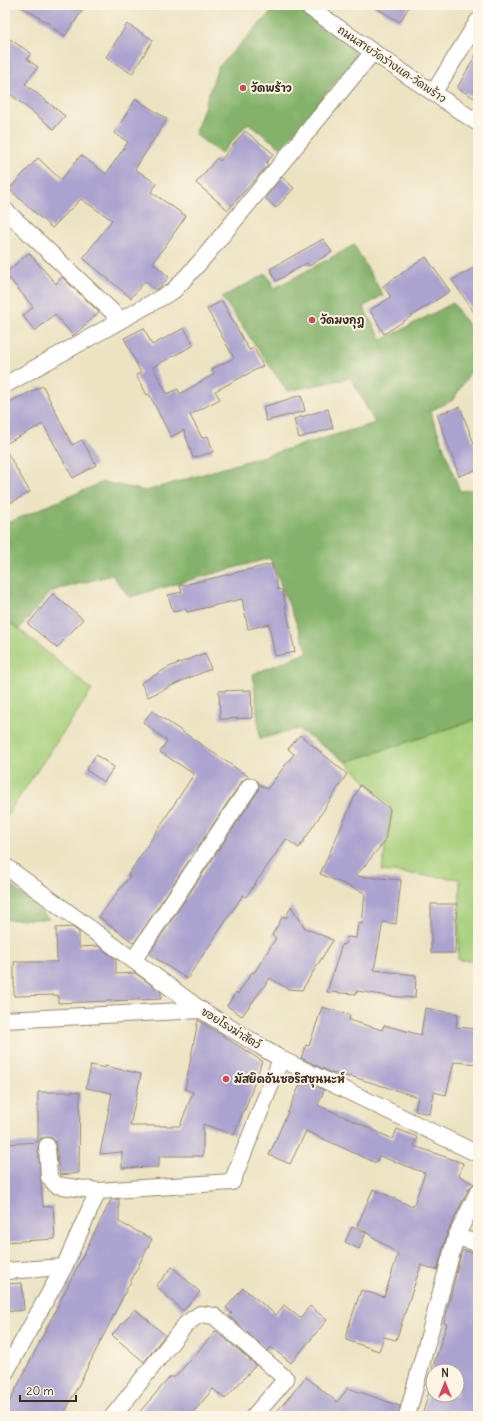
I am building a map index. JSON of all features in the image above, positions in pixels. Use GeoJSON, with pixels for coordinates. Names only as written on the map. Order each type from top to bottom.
{"type":"FeatureCollection","features":[{"type":"Feature","properties":{"kind":"street","name":"ถนนสายวัดร่างแค-วัดพร้าว"},"geometry":{"type":"LineString","coordinates":[[306,5],[478,123]]}},
{"type":"Feature","properties":{"kind":"street"},"geometry":{"type":"LineString","coordinates":[[434,92],[478,21]]}},
{"type":"Feature","properties":{"kind":"street"},"geometry":{"type":"LineString","coordinates":[[5,385],[173,291],[201,261],[373,52]]}},
{"type":"Feature","properties":{"kind":"street"},"geometry":{"type":"LineString","coordinates":[[5,210],[121,320]]}},
{"type":"Feature","properties":{"kind":"street"},"geometry":{"type":"LineString","coordinates":[[134,959],[250,786]]}},
{"type":"Feature","properties":{"kind":"street","name":"ซอยโรงฆ่าสัตว์"},"geometry":{"type":"LineString","coordinates":[[5,866],[134,959],[200,1010],[281,1059],[478,1154]]}},
{"type":"Feature","properties":{"kind":"street"},"geometry":{"type":"LineString","coordinates":[[5,1020],[200,1010]]}},
{"type":"Feature","properties":{"kind":"street"},"geometry":{"type":"LineString","coordinates":[[47,1146],[49,1177],[56,1185],[98,1192],[232,1182],[281,1059]]}},
{"type":"Feature","properties":{"kind":"street"},"geometry":{"type":"LineString","coordinates":[[5,1373],[64,1267],[98,1192]]}},
{"type":"Feature","properties":{"kind":"street"},"geometry":{"type":"LineString","coordinates":[[407,1416],[456,1237],[478,1192]]}},
{"type":"Feature","properties":{"kind":"street"},"geometry":{"type":"LineString","coordinates":[[456,1237],[478,1243]]}},
{"type":"Feature","properties":{"kind":"street"},"geometry":{"type":"LineString","coordinates":[[5,1271],[64,1267]]}},
{"type":"Feature","properties":{"kind":"street"},"geometry":{"type":"LineString","coordinates":[[113,1416],[186,1324],[200,1314],[214,1316],[286,1379],[254,1416]]}},
{"type":"Feature","properties":{"kind":"green space"},"geometry":{"type":"Polygon","coordinates":[[[278,5],[292,5],[353,48],[356,57],[281,148],[248,123],[221,154],[195,134],[218,67],[278,5]]]}},
{"type":"Feature","properties":{"kind":"green space"},"geometry":{"type":"Polygon","coordinates":[[[354,245],[383,295],[363,307],[382,340],[453,303],[478,340],[478,360],[453,400],[430,411],[460,491],[478,489],[478,719],[346,762],[298,729],[260,739],[253,674],[308,652],[270,558],[129,597],[112,575],[52,591],[19,629],[5,620],[5,524],[103,482],[146,491],[375,423],[351,378],[287,391],[222,297],[266,274],[275,288],[354,245]]]}},
{"type":"Feature","properties":{"kind":"green space"},"geometry":{"type":"Polygon","coordinates":[[[5,620],[19,629],[92,690],[5,818],[5,620]]]}},
{"type":"Feature","properties":{"kind":"green space"},"geometry":{"type":"Polygon","coordinates":[[[478,719],[478,961],[458,960],[460,879],[382,871],[391,807],[346,762],[478,719]]]}},
{"type":"Feature","properties":{"kind":"green space"},"geometry":{"type":"Polygon","coordinates":[[[7,881],[49,919],[5,920],[5,882],[7,881]]]}},
{"type":"Feature","properties":{"kind":"building"},"geometry":{"type":"Polygon","coordinates":[[[19,5],[86,5],[65,36],[50,26],[51,25],[19,5]]]}},
{"type":"Feature","properties":{"kind":"building"},"geometry":{"type":"Polygon","coordinates":[[[371,5],[410,5],[400,22],[371,5]]]}},
{"type":"Feature","properties":{"kind":"building"},"geometry":{"type":"Polygon","coordinates":[[[127,24],[153,40],[132,74],[106,57],[127,24]]]}},
{"type":"Feature","properties":{"kind":"building"},"geometry":{"type":"Polygon","coordinates":[[[5,36],[31,53],[27,59],[38,67],[25,84],[65,116],[54,129],[5,90],[5,36]]]}},
{"type":"Feature","properties":{"kind":"building"},"geometry":{"type":"Polygon","coordinates":[[[478,51],[478,100],[457,88],[478,51]]]}},
{"type":"Feature","properties":{"kind":"building"},"geometry":{"type":"Polygon","coordinates":[[[136,99],[167,119],[135,169],[157,184],[151,192],[186,216],[153,263],[169,277],[160,287],[155,290],[145,281],[131,298],[83,258],[112,220],[81,199],[52,228],[9,189],[38,158],[61,180],[81,155],[106,174],[128,142],[114,133],[136,99]]]}},
{"type":"Feature","properties":{"kind":"building"},"geometry":{"type":"Polygon","coordinates":[[[245,131],[274,154],[266,163],[268,165],[228,210],[196,183],[217,158],[220,161],[245,131]]]}},
{"type":"Feature","properties":{"kind":"building"},"geometry":{"type":"Polygon","coordinates":[[[282,177],[294,188],[276,208],[265,198],[282,177]]]}},
{"type":"Feature","properties":{"kind":"building"},"geometry":{"type":"Polygon","coordinates":[[[323,239],[332,252],[309,266],[307,263],[276,281],[270,269],[323,239]]]}},
{"type":"Feature","properties":{"kind":"building"},"geometry":{"type":"Polygon","coordinates":[[[29,253],[56,284],[62,277],[99,312],[73,336],[55,314],[35,331],[23,316],[33,307],[5,273],[29,253]]]}},
{"type":"Feature","properties":{"kind":"building"},"geometry":{"type":"Polygon","coordinates":[[[426,257],[450,291],[384,334],[370,310],[391,297],[383,286],[426,257]]]}},
{"type":"Feature","properties":{"kind":"building"},"geometry":{"type":"Polygon","coordinates":[[[478,266],[478,318],[452,280],[478,266]]]}},
{"type":"Feature","properties":{"kind":"building"},"geometry":{"type":"Polygon","coordinates":[[[222,301],[249,350],[254,348],[263,366],[215,391],[220,399],[190,415],[202,438],[208,436],[213,452],[193,458],[184,430],[171,437],[149,394],[147,395],[136,375],[141,373],[124,338],[144,328],[152,345],[184,328],[194,345],[153,367],[167,394],[178,389],[180,394],[214,374],[212,369],[234,358],[207,309],[222,301]]]}},
{"type":"Feature","properties":{"kind":"building"},"geometry":{"type":"Polygon","coordinates":[[[43,386],[72,445],[82,440],[96,465],[73,478],[43,424],[5,444],[5,404],[43,386]]]}},
{"type":"Feature","properties":{"kind":"building"},"geometry":{"type":"Polygon","coordinates":[[[301,395],[305,411],[266,421],[263,407],[301,395]]]}},
{"type":"Feature","properties":{"kind":"building"},"geometry":{"type":"Polygon","coordinates":[[[460,407],[478,454],[478,469],[459,476],[437,414],[460,407]]]}},
{"type":"Feature","properties":{"kind":"building"},"geometry":{"type":"Polygon","coordinates":[[[328,409],[333,428],[299,438],[294,419],[328,409]]]}},
{"type":"Feature","properties":{"kind":"building"},"geometry":{"type":"Polygon","coordinates":[[[5,449],[30,492],[5,506],[5,449]]]}},
{"type":"Feature","properties":{"kind":"building"},"geometry":{"type":"Polygon","coordinates":[[[272,564],[278,590],[282,589],[295,652],[275,656],[269,624],[248,629],[242,599],[187,612],[186,609],[173,612],[168,595],[182,592],[180,586],[272,564]]]}},
{"type":"Feature","properties":{"kind":"building"},"geometry":{"type":"Polygon","coordinates":[[[53,594],[83,619],[57,648],[28,624],[53,594]]]}},
{"type":"Feature","properties":{"kind":"building"},"geometry":{"type":"Polygon","coordinates":[[[205,653],[211,669],[148,697],[141,683],[169,667],[205,653]]]}},
{"type":"Feature","properties":{"kind":"building"},"geometry":{"type":"Polygon","coordinates":[[[251,690],[252,718],[220,719],[219,691],[251,690]]]}},
{"type":"Feature","properties":{"kind":"building"},"geometry":{"type":"Polygon","coordinates":[[[152,711],[249,777],[242,781],[134,943],[99,917],[130,876],[128,875],[194,774],[160,752],[167,741],[143,722],[152,711]]]}},
{"type":"Feature","properties":{"kind":"building"},"geometry":{"type":"Polygon","coordinates":[[[300,735],[347,774],[299,848],[286,839],[246,897],[243,895],[187,979],[149,954],[258,791],[259,784],[267,789],[294,754],[288,749],[300,735]]]}},
{"type":"Feature","properties":{"kind":"building"},"geometry":{"type":"Polygon","coordinates":[[[96,755],[114,767],[104,782],[86,770],[96,755]]]}},
{"type":"Feature","properties":{"kind":"building"},"geometry":{"type":"Polygon","coordinates":[[[360,785],[390,809],[385,841],[356,876],[401,880],[396,924],[383,922],[374,970],[416,975],[415,998],[388,996],[357,991],[356,994],[327,992],[342,944],[345,945],[347,937],[356,938],[358,923],[362,924],[365,893],[320,874],[360,785]]]}},
{"type":"Feature","properties":{"kind":"building"},"geometry":{"type":"Polygon","coordinates":[[[431,904],[457,904],[455,953],[431,953],[431,904]]]}},
{"type":"Feature","properties":{"kind":"building"},"geometry":{"type":"Polygon","coordinates":[[[291,906],[305,928],[333,940],[302,990],[288,989],[270,978],[242,1016],[227,1006],[236,992],[238,994],[252,972],[254,973],[276,938],[272,935],[283,916],[286,918],[291,906]]]}},
{"type":"Feature","properties":{"kind":"building"},"geometry":{"type":"Polygon","coordinates":[[[72,927],[79,932],[79,947],[98,946],[116,959],[116,974],[135,973],[161,992],[161,999],[58,1003],[58,995],[14,996],[14,962],[57,962],[56,928],[72,927]]]}},
{"type":"Feature","properties":{"kind":"building"},"geometry":{"type":"Polygon","coordinates":[[[322,1007],[350,1015],[349,1020],[382,1030],[384,1025],[421,1035],[425,1008],[458,1014],[456,1027],[478,1029],[478,1064],[454,1062],[446,1095],[434,1092],[430,1114],[415,1111],[418,1097],[350,1076],[332,1073],[301,1058],[306,1045],[309,1046],[322,1007]]]}},
{"type":"Feature","properties":{"kind":"building"},"geometry":{"type":"Polygon","coordinates":[[[198,1020],[262,1061],[245,1110],[244,1109],[234,1135],[203,1124],[203,1156],[159,1156],[159,1167],[122,1168],[122,1152],[100,1154],[112,1093],[86,1088],[91,1065],[105,1068],[105,1066],[141,1074],[130,1126],[180,1126],[193,1092],[185,1089],[198,1020]]]}},
{"type":"Feature","properties":{"kind":"building"},"geometry":{"type":"Polygon","coordinates":[[[302,1080],[324,1090],[318,1105],[393,1139],[397,1129],[417,1137],[414,1146],[463,1163],[459,1176],[474,1184],[469,1188],[447,1233],[437,1270],[421,1265],[396,1340],[384,1337],[379,1351],[346,1340],[346,1334],[361,1290],[384,1297],[398,1254],[357,1226],[373,1189],[413,1207],[425,1173],[379,1156],[376,1163],[306,1131],[290,1164],[269,1155],[302,1080]]]}},
{"type":"Feature","properties":{"kind":"building"},"geometry":{"type":"Polygon","coordinates":[[[38,1092],[80,1092],[79,1173],[60,1175],[55,1141],[51,1137],[41,1138],[38,1147],[43,1207],[53,1206],[55,1239],[5,1242],[5,1144],[38,1142],[38,1092]]]}},
{"type":"Feature","properties":{"kind":"building"},"geometry":{"type":"Polygon","coordinates":[[[119,1199],[119,1222],[152,1239],[63,1416],[5,1416],[5,1411],[111,1200],[119,1199]]]}},
{"type":"Feature","properties":{"kind":"building"},"geometry":{"type":"Polygon","coordinates":[[[352,1227],[366,1233],[359,1249],[345,1242],[352,1227]]]}},
{"type":"Feature","properties":{"kind":"building"},"geometry":{"type":"Polygon","coordinates":[[[462,1250],[478,1254],[478,1416],[422,1416],[426,1403],[465,1403],[465,1363],[434,1363],[447,1324],[444,1323],[462,1250]]]}},
{"type":"Feature","properties":{"kind":"building"},"geometry":{"type":"Polygon","coordinates":[[[172,1267],[200,1292],[183,1311],[156,1286],[172,1267]]]}},
{"type":"Feature","properties":{"kind":"building"},"geometry":{"type":"Polygon","coordinates":[[[22,1283],[24,1310],[5,1312],[5,1284],[22,1283]]]}},
{"type":"Feature","properties":{"kind":"building"},"geometry":{"type":"Polygon","coordinates":[[[243,1288],[276,1315],[284,1305],[300,1318],[310,1306],[327,1320],[291,1363],[271,1347],[268,1351],[229,1316],[232,1313],[226,1308],[243,1288]]]}},
{"type":"Feature","properties":{"kind":"building"},"geometry":{"type":"Polygon","coordinates":[[[135,1309],[165,1335],[144,1362],[112,1335],[135,1309]]]}},
{"type":"Feature","properties":{"kind":"building"},"geometry":{"type":"Polygon","coordinates":[[[216,1331],[256,1365],[225,1399],[213,1389],[190,1416],[136,1416],[170,1377],[175,1377],[216,1331]]]}},
{"type":"Feature","properties":{"kind":"building"},"geometry":{"type":"Polygon","coordinates":[[[306,1377],[337,1402],[348,1388],[400,1406],[398,1416],[273,1416],[306,1377]]]}},
{"type":"Feature","properties":{"kind":"place","name":"วัดพร้าว"},"geometry":{"type":"Point","coordinates":[243,88]}},
{"type":"Feature","properties":{"kind":"place","name":"วัดมงกุฎ"},"geometry":{"type":"Point","coordinates":[312,320]}},
{"type":"Feature","properties":{"kind":"place","name":"มัสยิดอันซอริสซุนนะห์"},"geometry":{"type":"Point","coordinates":[226,1079]}}]}
